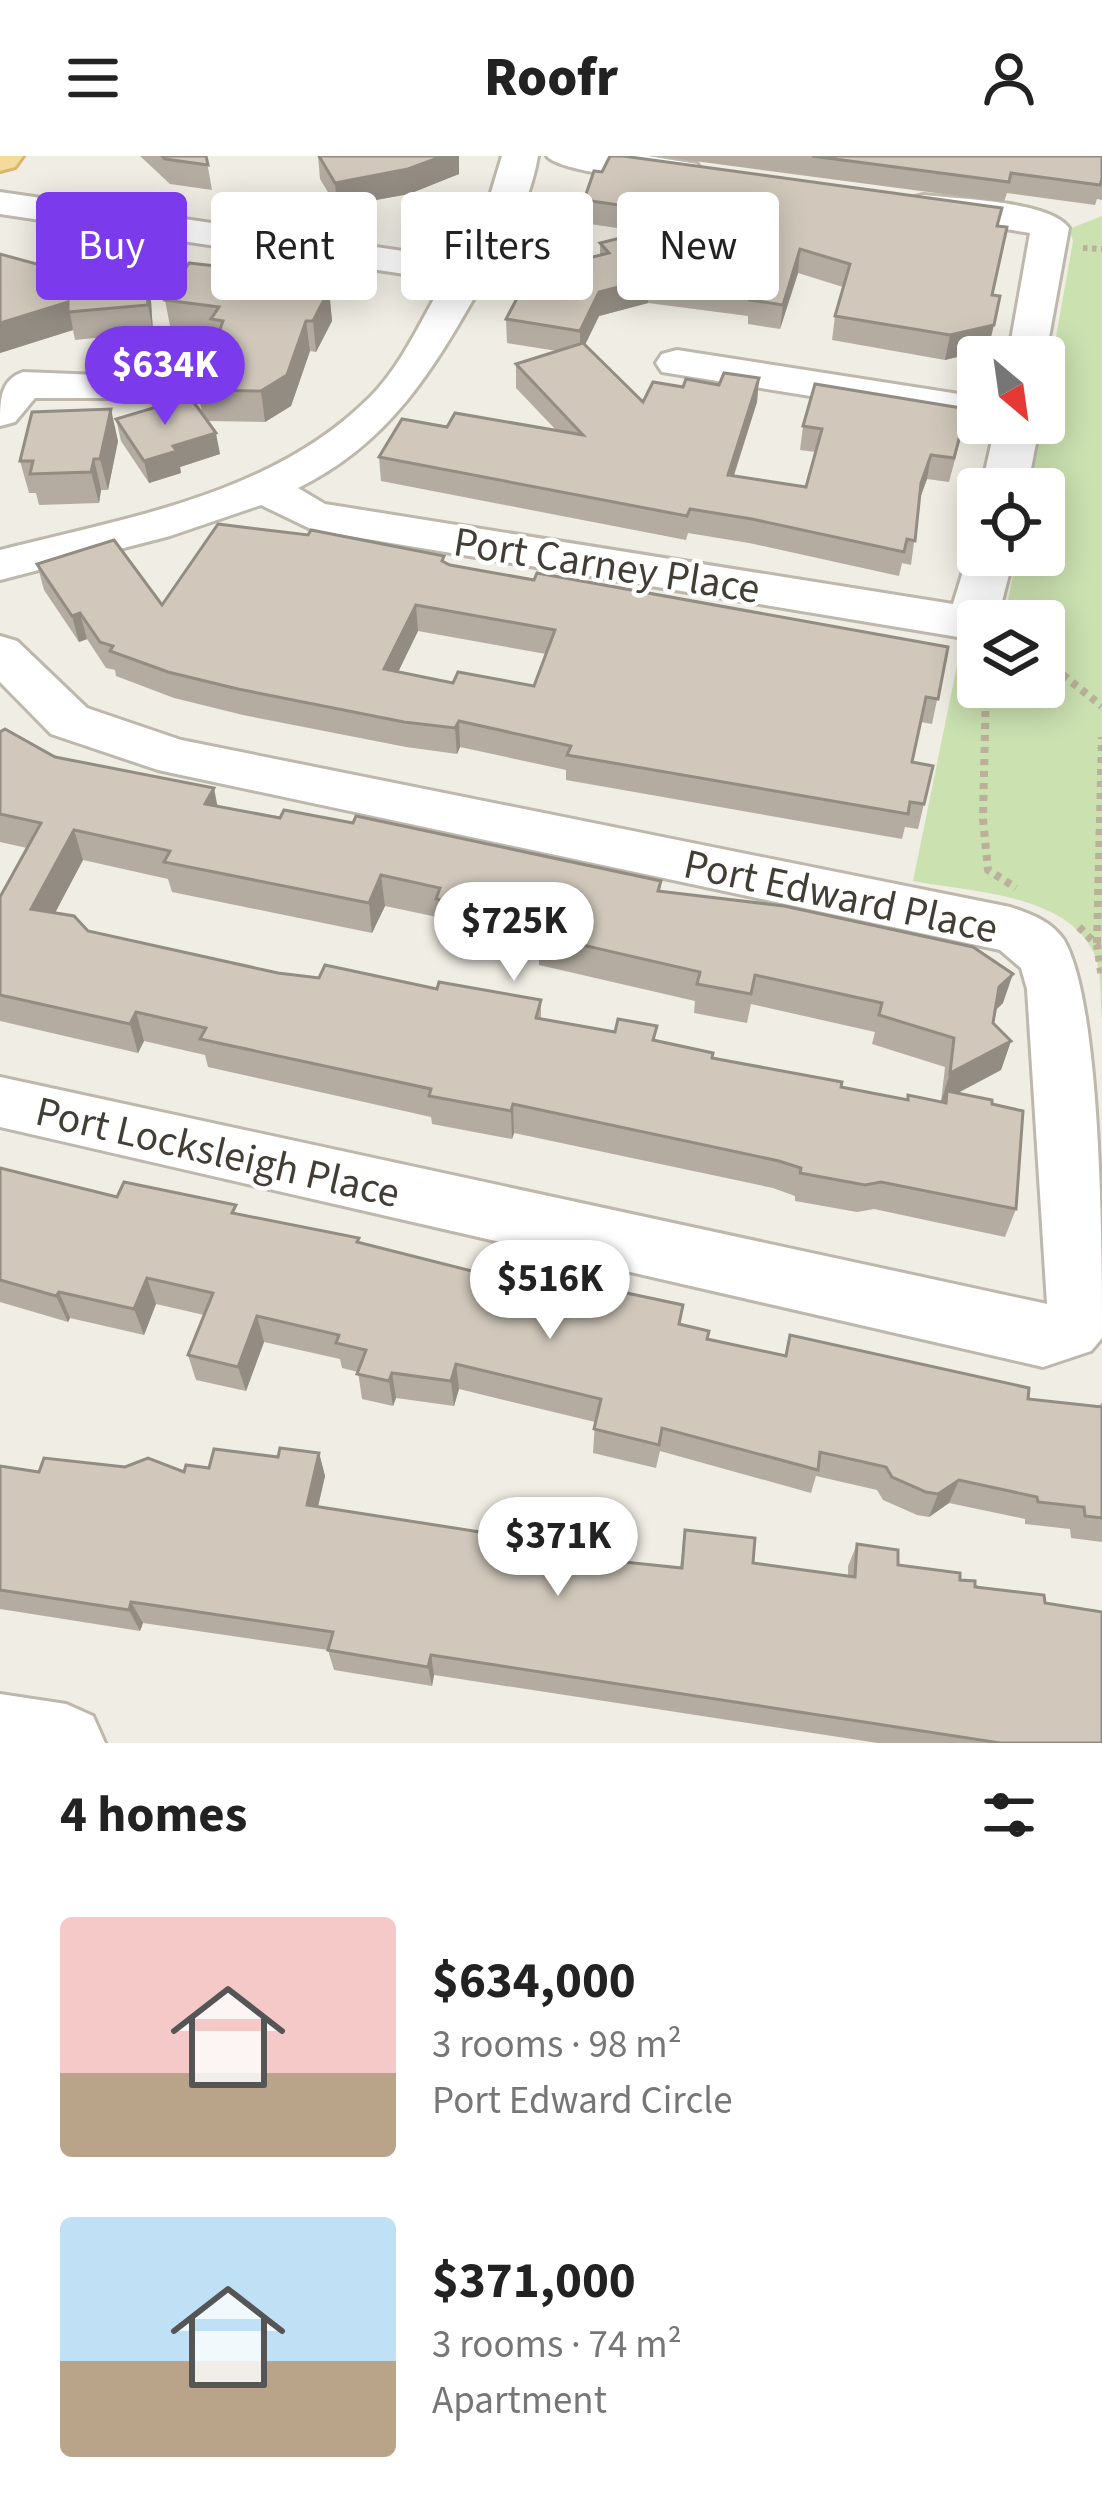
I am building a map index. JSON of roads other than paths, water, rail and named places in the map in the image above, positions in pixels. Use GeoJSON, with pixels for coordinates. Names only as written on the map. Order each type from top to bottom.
{"type":"FeatureCollection","features":[{"type":"Feature","properties":{"kind":"street"},"geometry":{"type":"LineString","coordinates":[[512,192],[520,156]]}},
{"type":"Feature","properties":{"kind":"street"},"geometry":{"type":"LineString","coordinates":[[565,156],[730,179]]}},
{"type":"Feature","properties":{"kind":"street"},"geometry":{"type":"LineString","coordinates":[[895,202],[1036,221],[1050,228],[1032,336]]}},
{"type":"Feature","properties":{"kind":"street"},"geometry":{"type":"LineString","coordinates":[[0,203],[401,273]]}},
{"type":"Feature","properties":{"kind":"street"},"geometry":{"type":"LineString","coordinates":[[0,228],[335,278],[401,281]]}},
{"type":"Feature","properties":{"kind":"street"},"geometry":{"type":"LineString","coordinates":[[0,566],[262,487],[329,451],[384,408],[415,368],[453,300]]}},
{"type":"Feature","properties":{"kind":"street"},"geometry":{"type":"LineString","coordinates":[[677,363],[957,407]]}},
{"type":"Feature","properties":{"kind":"street"},"geometry":{"type":"LineString","coordinates":[[0,413],[23,385],[124,389]]}},
{"type":"Feature","properties":{"kind":"street","name":"Port Carney Place"},"geometry":{"type":"LineString","coordinates":[[262,487],[313,516],[958,622],[979,611],[986,576]]}},
{"type":"Feature","properties":{"kind":"street","name":"Port Edward Place"},"geometry":{"type":"LineString","coordinates":[[0,653],[70,721],[176,757],[1010,928],[1032,939],[1049,959],[1056,989],[1082,1314],[1067,1329]]}},
{"type":"Feature","properties":{"kind":"street","name":"Port Locksleigh Place"},"geometry":{"type":"LineString","coordinates":[[0,1102],[1042,1336],[1067,1329]]}},
{"type":"Feature","properties":{"kind":"street"},"geometry":{"type":"LineString","coordinates":[[0,1733],[66,1743]]}}]}
